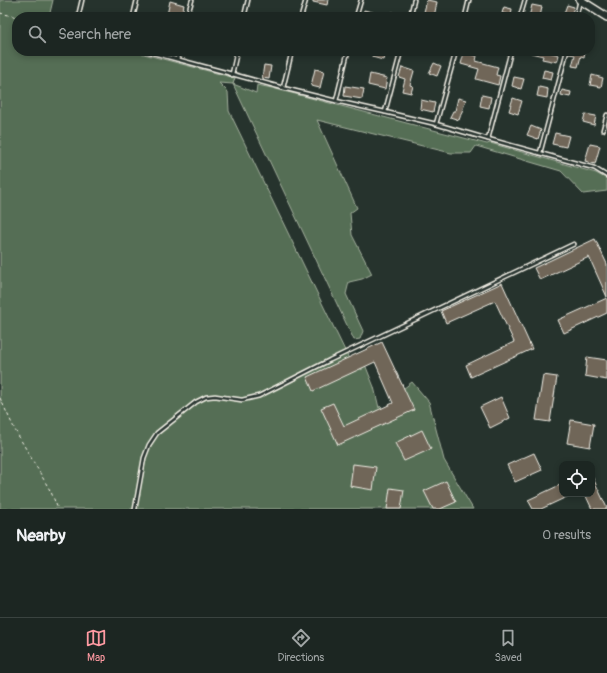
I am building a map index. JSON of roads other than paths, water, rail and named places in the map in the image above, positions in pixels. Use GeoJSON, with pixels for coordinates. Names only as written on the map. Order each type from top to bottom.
{"type":"FeatureCollection","features":[{"type":"Feature","properties":{"kind":"street"},"geometry":{"type":"LineString","coordinates":[[580,0],[607,17]]}},
{"type":"Feature","properties":{"kind":"lane"},"geometry":{"type":"LineString","coordinates":[[79,12],[82,0]]}},
{"type":"Feature","properties":{"kind":"lane"},"geometry":{"type":"LineString","coordinates":[[134,12],[137,0]]}},
{"type":"Feature","properties":{"kind":"lane"},"geometry":{"type":"LineString","coordinates":[[189,12],[192,0]]}},
{"type":"Feature","properties":{"kind":"lane"},"geometry":{"type":"LineString","coordinates":[[245,12],[248,0]]}},
{"type":"Feature","properties":{"kind":"lane"},"geometry":{"type":"LineString","coordinates":[[302,12],[306,0]]}},
{"type":"Feature","properties":{"kind":"lane"},"geometry":{"type":"LineString","coordinates":[[357,12],[361,0]]}},
{"type":"Feature","properties":{"kind":"lane"},"geometry":{"type":"LineString","coordinates":[[411,12],[414,0]]}},
{"type":"Feature","properties":{"kind":"lane"},"geometry":{"type":"LineString","coordinates":[[466,12],[469,0]]}},
{"type":"Feature","properties":{"kind":"lane"},"geometry":{"type":"LineString","coordinates":[[521,12],[525,0]]}},
{"type":"Feature","properties":{"kind":"lane"},"geometry":{"type":"LineString","coordinates":[[577,12],[580,0]]}},
{"type":"Feature","properties":{"kind":"lane"},"geometry":{"type":"LineString","coordinates":[[165,56],[283,88],[436,124],[594,168],[607,176]]}},
{"type":"Feature","properties":{"kind":"lane"},"geometry":{"type":"LineString","coordinates":[[232,75],[236,56]]}},
{"type":"Feature","properties":{"kind":"lane"},"geometry":{"type":"LineString","coordinates":[[283,88],[291,56]]}},
{"type":"Feature","properties":{"kind":"lane"},"geometry":{"type":"LineString","coordinates":[[336,101],[347,56]]}},
{"type":"Feature","properties":{"kind":"lane"},"geometry":{"type":"LineString","coordinates":[[385,112],[400,56]]}},
{"type":"Feature","properties":{"kind":"lane"},"geometry":{"type":"LineString","coordinates":[[436,124],[455,56]]}},
{"type":"Feature","properties":{"kind":"lane"},"geometry":{"type":"LineString","coordinates":[[488,139],[511,56]]}},
{"type":"Feature","properties":{"kind":"lane"},"geometry":{"type":"LineString","coordinates":[[540,153],[566,56]]}},
{"type":"Feature","properties":{"kind":"lane"},"geometry":{"type":"LineString","coordinates":[[603,130],[607,115]]}},
{"type":"Feature","properties":{"kind":"lane"},"geometry":{"type":"LineString","coordinates":[[135,509],[144,458],[149,445],[157,433],[196,402],[206,397],[215,396],[242,400],[259,396],[330,360],[574,244]]}}]}
